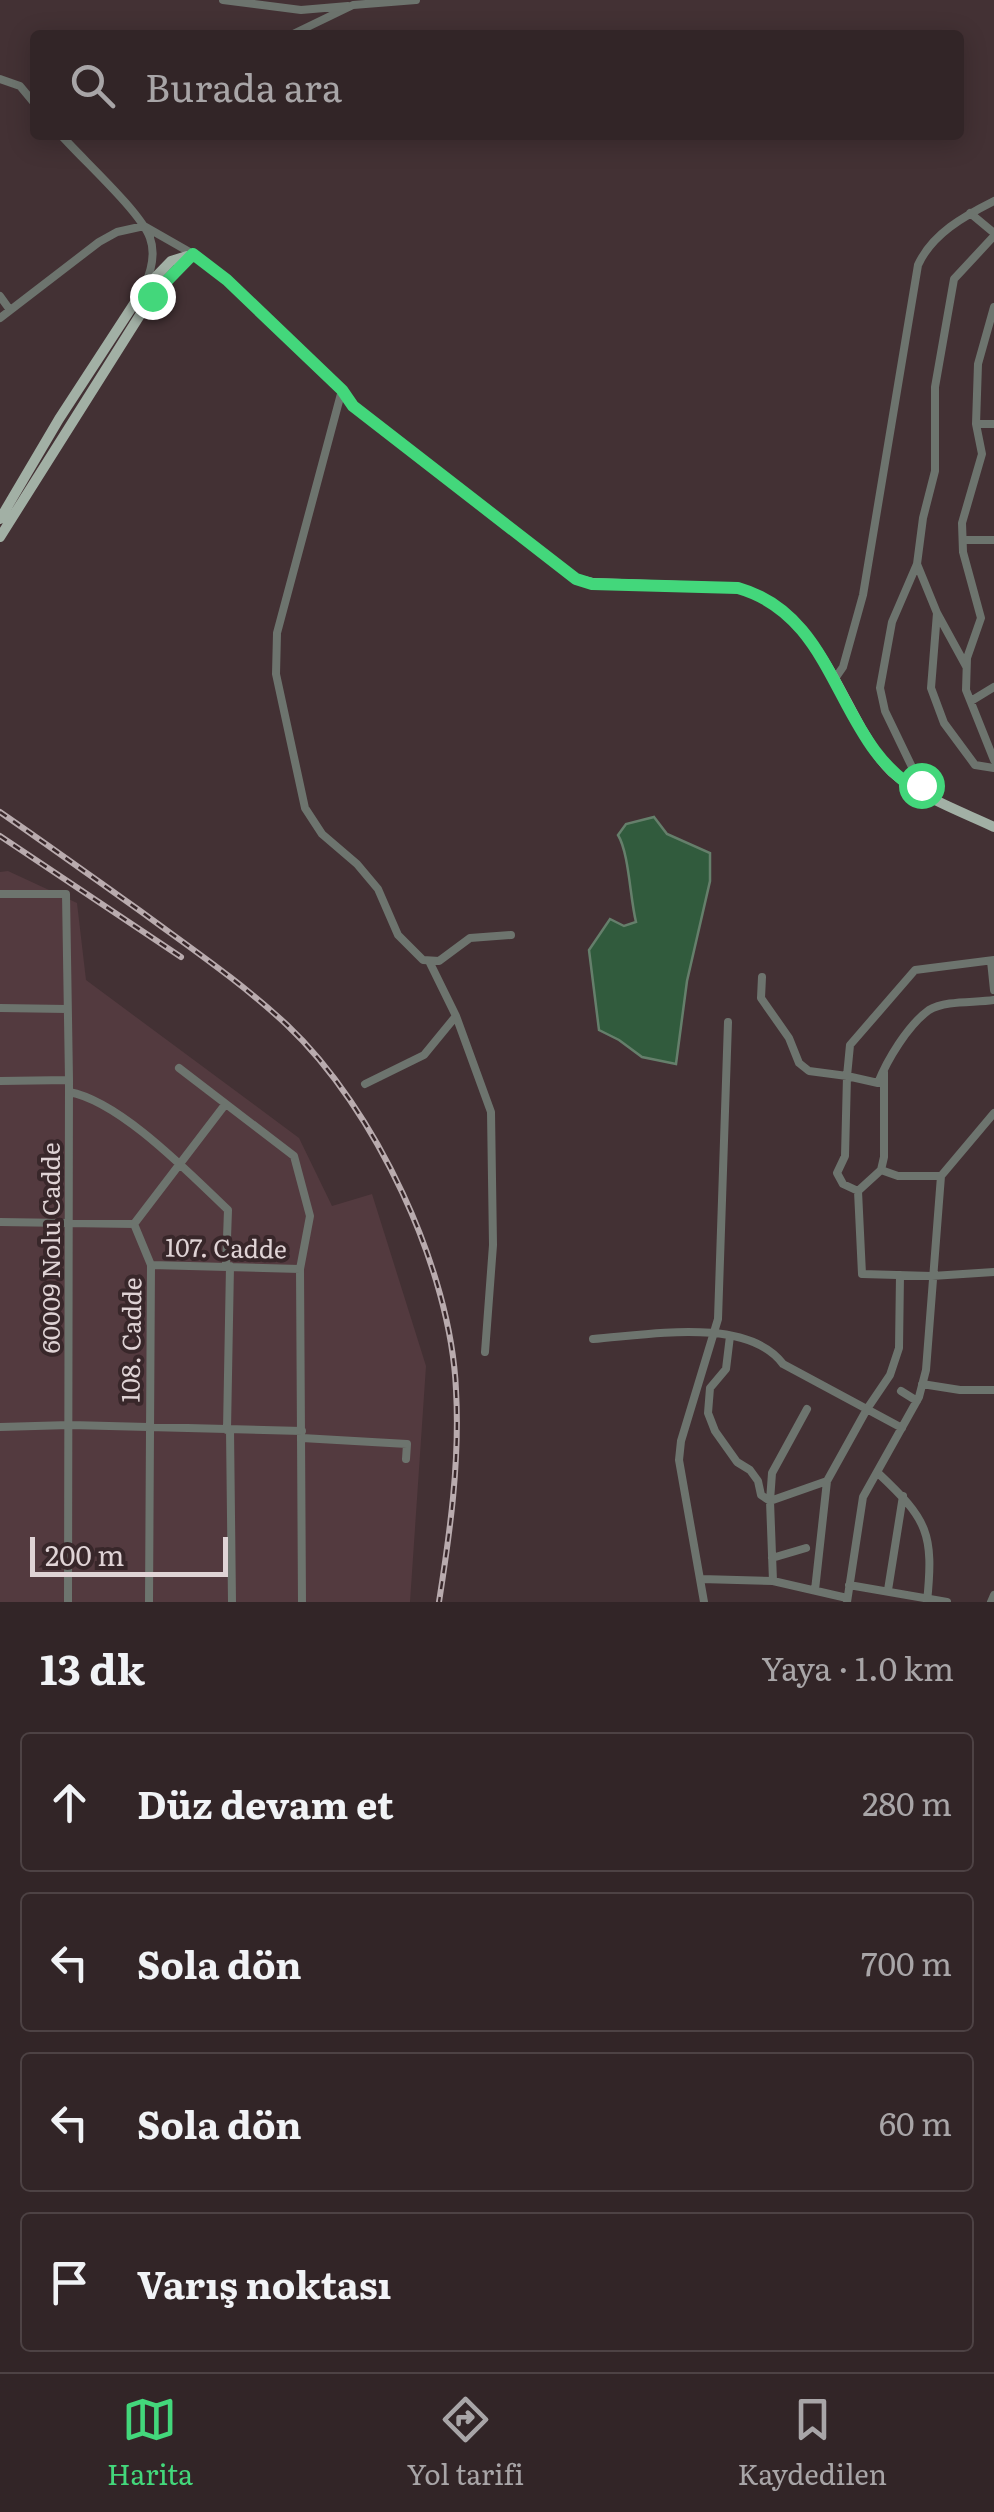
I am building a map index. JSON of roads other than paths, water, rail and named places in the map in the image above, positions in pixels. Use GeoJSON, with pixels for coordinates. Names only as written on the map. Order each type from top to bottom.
{"type":"FeatureCollection","features":[{"type":"Feature","properties":{"kind":"main road"},"geometry":{"type":"LineString","coordinates":[[0,519],[143,290],[171,261],[193,254]]}},
{"type":"Feature","properties":{"kind":"main road"},"geometry":{"type":"LineString","coordinates":[[193,254],[227,280],[342,390],[353,406],[576,579],[592,584],[738,588],[760,594],[788,612],[808,634],[891,771],[925,794],[994,827]]}},
{"type":"Feature","properties":{"kind":"main road"},"geometry":{"type":"LineString","coordinates":[[0,536],[152,296],[193,254]]}},
{"type":"Feature","properties":{"kind":"street"},"geometry":{"type":"LineString","coordinates":[[223,0],[301,10],[416,0]]}},
{"type":"Feature","properties":{"kind":"street"},"geometry":{"type":"LineString","coordinates":[[304,30],[353,6]]}},
{"type":"Feature","properties":{"kind":"street"},"geometry":{"type":"LineString","coordinates":[[301,10],[302,30]]}},
{"type":"Feature","properties":{"kind":"street"},"geometry":{"type":"LineString","coordinates":[[0,79],[20,86],[30,85]]}},
{"type":"Feature","properties":{"kind":"street"},"geometry":{"type":"LineString","coordinates":[[20,86],[30,98]]}},
{"type":"Feature","properties":{"kind":"street"},"geometry":{"type":"LineString","coordinates":[[66,140],[144,226],[193,254]]}},
{"type":"Feature","properties":{"kind":"street"},"geometry":{"type":"LineString","coordinates":[[834,680],[843,668],[863,595],[918,265],[924,251],[945,230],[994,201]]}},
{"type":"Feature","properties":{"kind":"street"},"geometry":{"type":"LineString","coordinates":[[925,794],[880,696],[892,622],[917,564],[935,471],[935,386],[954,279],[994,235],[970,213]]}},
{"type":"Feature","properties":{"kind":"street"},"geometry":{"type":"LineString","coordinates":[[143,290],[152,271],[152,248],[144,226]]}},
{"type":"Feature","properties":{"kind":"street"},"geometry":{"type":"LineString","coordinates":[[0,318],[99,242],[117,232],[144,226]]}},
{"type":"Feature","properties":{"kind":"street"},"geometry":{"type":"LineString","coordinates":[[0,296],[10,310]]}},
{"type":"Feature","properties":{"kind":"street"},"geometry":{"type":"LineString","coordinates":[[994,308],[978,364],[976,424],[982,454],[962,523],[972,592],[981,618],[967,667],[966,690],[990,732],[994,760]]}},
{"type":"Feature","properties":{"kind":"street"},"geometry":{"type":"LineString","coordinates":[[983,350],[994,352]]}},
{"type":"Feature","properties":{"kind":"street"},"geometry":{"type":"LineString","coordinates":[[342,390],[277,633],[276,674],[305,808],[322,834],[357,864],[378,889],[398,934],[423,960],[439,961],[470,938],[510,935]]}},
{"type":"Feature","properties":{"kind":"street"},"geometry":{"type":"LineString","coordinates":[[976,424],[994,424]]}},
{"type":"Feature","properties":{"kind":"street"},"geometry":{"type":"LineString","coordinates":[[962,540],[994,540]]}},
{"type":"Feature","properties":{"kind":"street"},"geometry":{"type":"LineString","coordinates":[[917,564],[937,613],[967,667]]}},
{"type":"Feature","properties":{"kind":"street"},"geometry":{"type":"LineString","coordinates":[[937,613],[931,688],[944,723],[968,758],[975,765],[994,768]]}},
{"type":"Feature","properties":{"kind":"street"},"geometry":{"type":"LineString","coordinates":[[981,618],[994,619]]}},
{"type":"Feature","properties":{"kind":"street"},"geometry":{"type":"LineString","coordinates":[[972,701],[994,687]]}},
{"type":"Feature","properties":{"kind":"street","name":"60009 Nolu Cadde"},"geometry":{"type":"LineString","coordinates":[[0,894],[66,894],[68,1602]]}},
{"type":"Feature","properties":{"kind":"street"},"geometry":{"type":"LineString","coordinates":[[429,961],[456,1016],[491,1112],[494,1245],[485,1352]]}},
{"type":"Feature","properties":{"kind":"street"},"geometry":{"type":"LineString","coordinates":[[858,1191],[843,1184],[837,1173],[845,1156],[850,1046],[915,970],[993,961],[994,990]]}},
{"type":"Feature","properties":{"kind":"street"},"geometry":{"type":"LineString","coordinates":[[762,977],[761,998],[789,1038],[799,1063],[809,1070],[878,1083],[889,1056],[928,1011],[994,1000]]}},
{"type":"Feature","properties":{"kind":"street"},"geometry":{"type":"LineString","coordinates":[[0,1008],[67,1009]]}},
{"type":"Feature","properties":{"kind":"street"},"geometry":{"type":"LineString","coordinates":[[365,1084],[424,1055],[456,1016]]}},
{"type":"Feature","properties":{"kind":"street"},"geometry":{"type":"LineString","coordinates":[[704,1602],[679,1460],[681,1441],[718,1319],[728,1022]]}},
{"type":"Feature","properties":{"kind":"street"},"geometry":{"type":"LineString","coordinates":[[179,1068],[294,1156],[310,1216],[300,1268],[302,1602]]}},
{"type":"Feature","properties":{"kind":"street"},"geometry":{"type":"LineString","coordinates":[[858,1191],[881,1170],[884,1158],[884,1068]]}},
{"type":"Feature","properties":{"kind":"street"},"geometry":{"type":"LineString","coordinates":[[0,1081],[69,1080]]}},
{"type":"Feature","properties":{"kind":"street"},"geometry":{"type":"LineString","coordinates":[[69,1092],[98,1102],[180,1164],[228,1210],[232,1602]]}},
{"type":"Feature","properties":{"kind":"street"},"geometry":{"type":"LineString","coordinates":[[0,1222],[134,1224],[224,1106]]}},
{"type":"Feature","properties":{"kind":"street"},"geometry":{"type":"LineString","coordinates":[[701,1578],[774,1581],[847,1600],[863,1498],[916,1401],[926,1370],[941,1176],[994,1113]]}},
{"type":"Feature","properties":{"kind":"street"},"geometry":{"type":"LineString","coordinates":[[881,1170],[898,1176],[941,1176]]}},
{"type":"Feature","properties":{"kind":"street"},"geometry":{"type":"LineString","coordinates":[[858,1191],[862,1274],[932,1276],[994,1272]]}},
{"type":"Feature","properties":{"kind":"street","name":"108. Cadde"},"geometry":{"type":"LineString","coordinates":[[134,1224],[151,1265],[149,1602]]}},
{"type":"Feature","properties":{"kind":"street","name":"107. Cadde"},"geometry":{"type":"LineString","coordinates":[[151,1265],[300,1268]]}},
{"type":"Feature","properties":{"kind":"street"},"geometry":{"type":"LineString","coordinates":[[815,1590],[827,1481],[890,1376],[899,1348],[900,1275]]}},
{"type":"Feature","properties":{"kind":"street"},"geometry":{"type":"LineString","coordinates":[[593,1339],[714,1332],[730,1336],[771,1348],[783,1364],[902,1428]]}},
{"type":"Feature","properties":{"kind":"street"},"geometry":{"type":"LineString","coordinates":[[730,1336],[726,1369],[710,1388],[708,1413],[715,1431],[737,1462],[758,1480],[762,1494],[770,1502]]}},
{"type":"Feature","properties":{"kind":"street"},"geometry":{"type":"LineString","coordinates":[[922,1384],[994,1390]]}},
{"type":"Feature","properties":{"kind":"street"},"geometry":{"type":"LineString","coordinates":[[902,1392],[916,1401]]}},
{"type":"Feature","properties":{"kind":"street"},"geometry":{"type":"LineString","coordinates":[[774,1581],[772,1472],[807,1409]]}},
{"type":"Feature","properties":{"kind":"street"},"geometry":{"type":"LineString","coordinates":[[0,1426],[302,1434],[407,1444],[406,1459]]}},
{"type":"Feature","properties":{"kind":"street"},"geometry":{"type":"LineString","coordinates":[[878,1472],[903,1496],[922,1523],[930,1544],[928,1600]]}},
{"type":"Feature","properties":{"kind":"street"},"geometry":{"type":"LineString","coordinates":[[770,1502],[827,1481]]}},
{"type":"Feature","properties":{"kind":"street"},"geometry":{"type":"LineString","coordinates":[[888,1590],[903,1496]]}},
{"type":"Feature","properties":{"kind":"street"},"geometry":{"type":"LineString","coordinates":[[772,1558],[806,1548]]}},
{"type":"Feature","properties":{"kind":"street"},"geometry":{"type":"LineString","coordinates":[[850,1586],[947,1602]]}},
{"type":"Feature","properties":{"kind":"railway"},"geometry":{"type":"LineString","coordinates":[[0,812],[198,953],[270,1010],[319,1060],[378,1145],[424,1243],[451,1343],[457,1443],[439,1602]]}},
{"type":"Feature","properties":{"kind":"railway"},"geometry":{"type":"LineString","coordinates":[[0,836],[181,957]]}}]}
